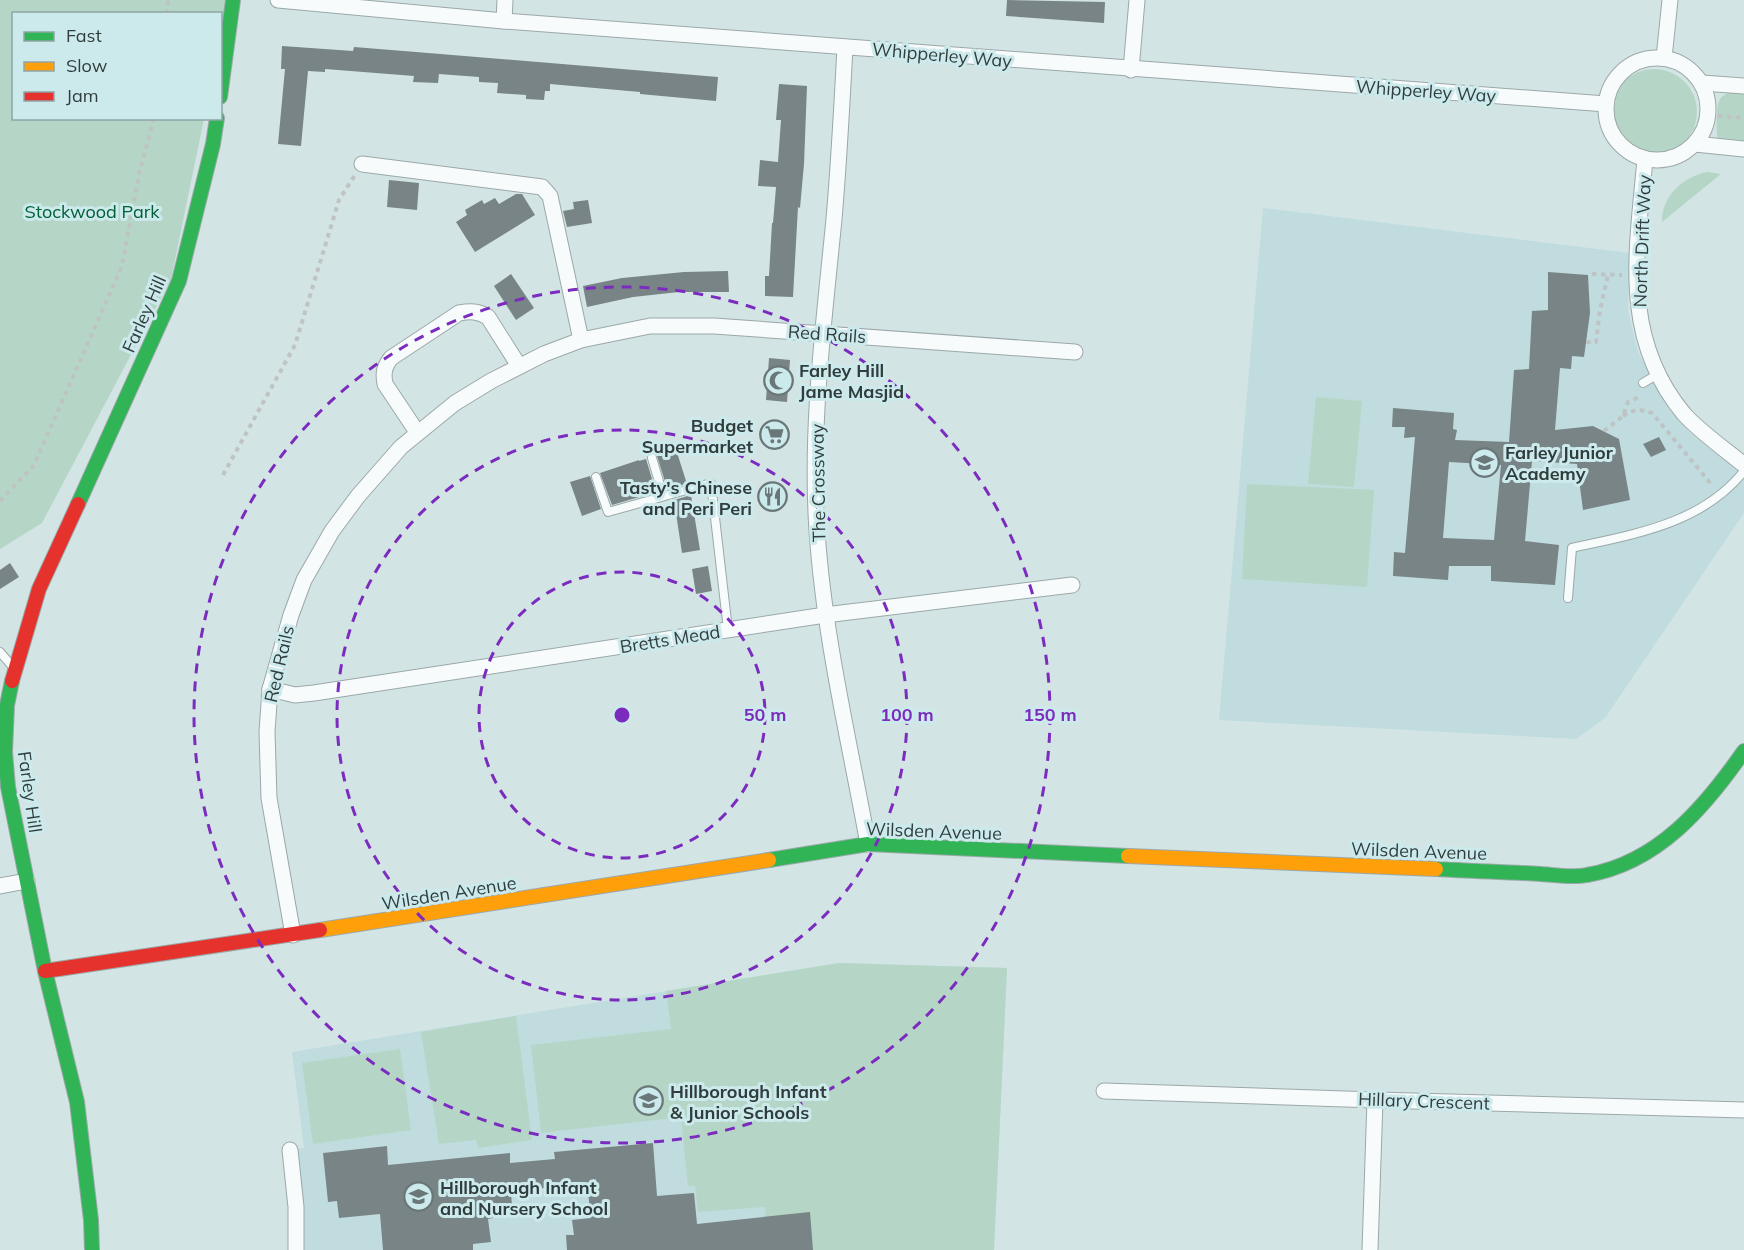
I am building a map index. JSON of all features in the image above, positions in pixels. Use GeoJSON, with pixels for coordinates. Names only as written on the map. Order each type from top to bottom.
{"type":"FeatureCollection","features":[{"type":"Feature","properties":{"kind":"street"},"geometry":{"type":"LineString","coordinates":[[222,82],[233,0]]}},
{"type":"Feature","properties":{"kind":"street","name":"Whipperley Way"},"geometry":{"type":"LineString","coordinates":[[278,0],[504,21],[1606,104]]}},
{"type":"Feature","properties":{"kind":"street"},"geometry":{"type":"LineString","coordinates":[[504,21],[505,0]]}},
{"type":"Feature","properties":{"kind":"street"},"geometry":{"type":"LineString","coordinates":[[1131,70],[1137,0]]}},
{"type":"Feature","properties":{"kind":"street"},"geometry":{"type":"LineString","coordinates":[[1664,58],[1670,0]]}},
{"type":"Feature","properties":{"kind":"street","name":"The Crossway"},"geometry":{"type":"LineString","coordinates":[[845,47],[815,458],[817,530],[825,615],[868,844]]}},
{"type":"Feature","properties":{"kind":"street"},"geometry":{"type":"LineString","coordinates":[[1648,58],[1664,58],[1686,67],[1702,82],[1708,98],[1708,114],[1704,130],[1695,144],[1684,153],[1659,161],[1631,154],[1620,145],[1611,133],[1606,119],[1606,104],[1610,88],[1619,74],[1632,64],[1648,58]]}},
{"type":"Feature","properties":{"kind":"street"},"geometry":{"type":"LineString","coordinates":[[1702,82],[1744,86]]}},
{"type":"Feature","properties":{"kind":"street","name":"Farley Hill"},"geometry":{"type":"LineString","coordinates":[[92,1250],[91,1220],[76,1102],[45,972],[8,787],[5,752],[7,705],[39,589],[179,281],[213,144],[217,120]]}},
{"type":"Feature","properties":{"kind":"street"},"geometry":{"type":"LineString","coordinates":[[1695,144],[1744,148]]}},
{"type":"Feature","properties":{"kind":"street","name":"North Drift Way"},"geometry":{"type":"LineString","coordinates":[[1645,159],[1637,304],[1652,364],[1686,416],[1744,465]]}},
{"type":"Feature","properties":{"kind":"street"},"geometry":{"type":"LineString","coordinates":[[362,164],[542,187],[550,196],[581,340]]}},
{"type":"Feature","properties":{"kind":"street"},"geometry":{"type":"LineString","coordinates":[[417,432],[385,384],[383,375],[385,366],[391,358],[459,314],[470,311],[480,312],[488,317],[519,366]]}},
{"type":"Feature","properties":{"kind":"street","name":"Red Rails"},"geometry":{"type":"LineString","coordinates":[[293,935],[269,798],[267,732],[270,689],[291,615],[304,580],[332,531],[358,496],[417,432],[456,403],[544,354],[581,340],[650,326],[714,326],[1074,352]]}},
{"type":"Feature","properties":{"kind":"street","name":"Bretts Mead"},"geometry":{"type":"LineString","coordinates":[[270,689],[295,695],[314,693],[825,615],[1072,585]]}},
{"type":"Feature","properties":{"kind":"street","name":"Wilsden Avenue"},"geometry":{"type":"LineString","coordinates":[[45,972],[868,844],[1585,876],[1623,865],[1659,846],[1689,822],[1724,780],[1744,751]]}},
{"type":"Feature","properties":{"kind":"street"},"geometry":{"type":"LineString","coordinates":[[0,886],[27,881]]}},
{"type":"Feature","properties":{"kind":"street","name":"Hillary Crescent"},"geometry":{"type":"LineString","coordinates":[[1104,1091],[1744,1110]]}},
{"type":"Feature","properties":{"kind":"street"},"geometry":{"type":"LineString","coordinates":[[1370,1250],[1375,1100]]}},
{"type":"Feature","properties":{"kind":"street"},"geometry":{"type":"LineString","coordinates":[[290,1150],[296,1207],[296,1250]]}},
{"type":"Feature","properties":{"kind":"lane"},"geometry":{"type":"LineString","coordinates":[[1642,383],[1661,379]]}},
{"type":"Feature","properties":{"kind":"lane"},"geometry":{"type":"LineString","coordinates":[[652,458],[663,495]]}},
{"type":"Feature","properties":{"kind":"lane"},"geometry":{"type":"LineString","coordinates":[[1568,598],[1572,548],[1642,532],[1669,523],[1720,495],[1744,471]]}},
{"type":"Feature","properties":{"kind":"lane"},"geometry":{"type":"LineString","coordinates":[[596,477],[608,512],[711,483],[728,630]]}},
{"type":"Feature","properties":{"kind":"lane"},"geometry":{"type":"LineString","coordinates":[[0,652],[15,670]]}},
{"type":"Feature","properties":{"kind":"path"},"geometry":{"type":"LineString","coordinates":[[1708,114],[1744,118]]}},
{"type":"Feature","properties":{"kind":"path"},"geometry":{"type":"LineString","coordinates":[[0,501],[34,465],[122,266],[139,174],[153,120]]}},
{"type":"Feature","properties":{"kind":"path"},"geometry":{"type":"LineString","coordinates":[[223,475],[295,345],[339,200],[362,164]]}},
{"type":"Feature","properties":{"kind":"path"},"geometry":{"type":"LineString","coordinates":[[1592,274],[1637,275]]}},
{"type":"Feature","properties":{"kind":"path"},"geometry":{"type":"LineString","coordinates":[[1586,342],[1596,342],[1608,274]]}},
{"type":"Feature","properties":{"kind":"path"},"geometry":{"type":"LineString","coordinates":[[1623,417],[1628,402],[1661,379]]}},
{"type":"Feature","properties":{"kind":"path"},"geometry":{"type":"LineString","coordinates":[[1604,431],[1633,410],[1652,413],[1720,495]]}},
{"type":"Feature","properties":{"kind":"shaded area","name":"Farley Junior Academy"},"geometry":{"type":"Polygon","coordinates":[[[1263,208],[1630,253],[1628,310],[1638,352],[1668,408],[1689,432],[1744,476],[1744,513],[1605,718],[1576,739],[1219,720],[1263,208]]]}},
{"type":"Feature","properties":{"kind":"shaded area","name":"Hillborough Infant & Junior Schools"},"geometry":{"type":"Polygon","coordinates":[[[839,963],[1007,968],[994,1250],[296,1250],[290,1150],[304,1148],[292,1052],[839,963]]]}},
{"type":"Feature","properties":{"kind":"green space","name":"Stockwood Park"},"geometry":{"type":"Polygon","coordinates":[[[0,0],[227,0],[222,28],[222,12],[12,12],[12,120],[204,120],[171,279],[42,523],[0,549],[0,0]]]}},
{"type":"Feature","properties":{"kind":"green space"},"geometry":{"type":"Polygon","coordinates":[[[1646,69],[1662,69],[1685,81],[1694,95],[1697,112],[1694,129],[1685,143],[1662,155],[1646,155],[1630,148],[1618,136],[1611,120],[1611,104],[1618,88],[1630,76],[1646,69]]]}},
{"type":"Feature","properties":{"kind":"green space"},"geometry":{"type":"Polygon","coordinates":[[[1730,92],[1744,93],[1744,146],[1718,140],[1719,101],[1730,92]]]}},
{"type":"Feature","properties":{"kind":"green space"},"geometry":{"type":"Polygon","coordinates":[[[1707,172],[1721,174],[1662,222],[1665,204],[1675,189],[1690,178],[1707,172]]]}},
{"type":"Feature","properties":{"kind":"green space"},"geometry":{"type":"Polygon","coordinates":[[[1316,397],[1362,401],[1354,487],[1308,484],[1316,397]]]}},
{"type":"Feature","properties":{"kind":"green space"},"geometry":{"type":"Polygon","coordinates":[[[1247,484],[1374,490],[1367,587],[1242,579],[1247,484]]]}},
{"type":"Feature","properties":{"kind":"green space"},"geometry":{"type":"Polygon","coordinates":[[[839,963],[1007,968],[994,1250],[769,1250],[765,1207],[698,1212],[695,1186],[688,1186],[681,1117],[541,1133],[531,1045],[671,1029],[666,991],[839,963]]]}},
{"type":"Feature","properties":{"kind":"green space"},"geometry":{"type":"Polygon","coordinates":[[[516,1016],[532,1140],[478,1148],[476,1140],[439,1144],[421,1032],[516,1016]]]}},
{"type":"Feature","properties":{"kind":"green space"},"geometry":{"type":"Polygon","coordinates":[[[400,1049],[411,1130],[313,1144],[302,1063],[400,1049]]]}},
{"type":"Feature","properties":{"kind":"building"},"geometry":{"type":"Polygon","coordinates":[[[1007,0],[1105,2],[1104,23],[1006,16],[1007,0]]]}},
{"type":"Feature","properties":{"kind":"building"},"geometry":{"type":"Polygon","coordinates":[[[282,46],[353,51],[354,47],[718,77],[716,101],[550,84],[550,91],[545,91],[544,100],[526,99],[526,95],[497,93],[498,83],[479,82],[479,77],[439,74],[438,83],[413,82],[414,76],[325,69],[325,72],[308,71],[301,146],[278,144],[285,69],[281,69],[282,46]]]}},
{"type":"Feature","properties":{"kind":"building"},"geometry":{"type":"Polygon","coordinates":[[[779,84],[807,86],[804,164],[800,208],[798,207],[793,297],[765,296],[765,276],[769,276],[776,187],[758,186],[760,160],[778,162],[781,120],[776,120],[779,84]]]}},
{"type":"Feature","properties":{"kind":"building"},"geometry":{"type":"Polygon","coordinates":[[[389,180],[419,183],[417,210],[387,207],[389,180]]]}},
{"type":"Feature","properties":{"kind":"building"},"geometry":{"type":"Polygon","coordinates":[[[516,194],[522,194],[535,215],[475,252],[456,222],[467,215],[465,210],[482,200],[484,204],[495,198],[499,204],[516,194]]]}},
{"type":"Feature","properties":{"kind":"building"},"geometry":{"type":"Polygon","coordinates":[[[588,200],[592,223],[567,227],[563,211],[574,209],[573,202],[588,200]]]}},
{"type":"Feature","properties":{"kind":"building"},"geometry":{"type":"Polygon","coordinates":[[[728,271],[729,292],[679,292],[633,297],[587,307],[583,286],[622,278],[684,272],[728,271]]]}},
{"type":"Feature","properties":{"kind":"building"},"geometry":{"type":"Polygon","coordinates":[[[1548,272],[1588,275],[1590,313],[1584,357],[1572,356],[1571,369],[1560,368],[1555,430],[1593,426],[1619,439],[1630,500],[1583,510],[1577,464],[1532,461],[1525,541],[1559,545],[1555,585],[1491,581],[1491,566],[1449,566],[1448,580],[1393,576],[1394,552],[1405,553],[1415,437],[1404,438],[1405,427],[1392,427],[1393,408],[1454,413],[1453,429],[1457,430],[1455,440],[1509,442],[1514,370],[1529,369],[1532,311],[1548,310],[1548,272]],[[1449,462],[1443,538],[1494,540],[1501,465],[1449,462]]]}},
{"type":"Feature","properties":{"kind":"building"},"geometry":{"type":"Polygon","coordinates":[[[511,274],[534,308],[516,320],[494,286],[511,274]]]}},
{"type":"Feature","properties":{"kind":"building","name":"Farley Hill Jame Masjid"},"geometry":{"type":"Polygon","coordinates":[[[769,358],[790,360],[787,402],[766,400],[769,358]]]}},
{"type":"Feature","properties":{"kind":"building"},"geometry":{"type":"Polygon","coordinates":[[[1659,437],[1666,450],[1651,457],[1643,444],[1659,437]]]}},
{"type":"Feature","properties":{"kind":"building"},"geometry":{"type":"Polygon","coordinates":[[[674,443],[687,484],[667,488],[657,456],[667,453],[665,445],[674,443]]]}},
{"type":"Feature","properties":{"kind":"building"},"geometry":{"type":"Polygon","coordinates":[[[646,459],[656,492],[612,505],[600,473],[646,459]]]}},
{"type":"Feature","properties":{"kind":"building"},"geometry":{"type":"Polygon","coordinates":[[[590,476],[601,509],[582,516],[570,482],[590,476]]]}},
{"type":"Feature","properties":{"kind":"building"},"geometry":{"type":"Polygon","coordinates":[[[691,495],[700,550],[682,553],[674,500],[691,495]]]}},
{"type":"Feature","properties":{"kind":"building"},"geometry":{"type":"Polygon","coordinates":[[[10,563],[19,577],[0,589],[0,570],[10,563]]]}},
{"type":"Feature","properties":{"kind":"building"},"geometry":{"type":"Polygon","coordinates":[[[708,566],[712,591],[696,594],[692,569],[708,566]]]}},
{"type":"Feature","properties":{"kind":"building"},"geometry":{"type":"Polygon","coordinates":[[[653,1143],[657,1196],[694,1193],[697,1224],[810,1212],[813,1250],[567,1250],[566,1235],[574,1235],[572,1220],[591,1218],[587,1184],[513,1191],[511,1193],[512,1206],[492,1208],[493,1218],[488,1219],[491,1242],[473,1244],[473,1250],[383,1250],[380,1214],[339,1218],[337,1201],[328,1202],[323,1153],[387,1146],[388,1165],[510,1153],[510,1163],[555,1159],[554,1152],[653,1143]]]}},
{"type":"Feature","properties":{"kind":"traffic: fast"},"geometry":{"type":"LineString","coordinates":[[222,82],[233,0]]}},
{"type":"Feature","properties":{"kind":"traffic: fast"},"geometry":{"type":"LineString","coordinates":[[78,504],[179,281],[213,144],[217,120]]}},
{"type":"Feature","properties":{"kind":"traffic: fast"},"geometry":{"type":"LineString","coordinates":[[12,681],[7,705],[5,752],[8,787],[45,971],[77,1102],[91,1220],[92,1250]]}},
{"type":"Feature","properties":{"kind":"traffic: fast"},"geometry":{"type":"LineString","coordinates":[[1436,869],[1564,876],[1587,875],[1613,869],[1658,845],[1678,830],[1713,792],[1744,751]]}},
{"type":"Feature","properties":{"kind":"traffic: fast"},"geometry":{"type":"LineString","coordinates":[[769,860],[868,844],[1128,856]]}},
{"type":"Feature","properties":{"kind":"traffic: slow"},"geometry":{"type":"LineString","coordinates":[[1128,856],[1436,869]]}},
{"type":"Feature","properties":{"kind":"traffic: slow"},"geometry":{"type":"LineString","coordinates":[[320,930],[769,860]]}},
{"type":"Feature","properties":{"kind":"traffic: jam"},"geometry":{"type":"LineString","coordinates":[[12,681],[39,589],[78,504]]}},
{"type":"Feature","properties":{"kind":"traffic: jam"},"geometry":{"type":"LineString","coordinates":[[45,971],[320,930]]}},
{"type":"Feature","properties":{"kind":"place","name":"Farley Hill Jame Masjid"},"geometry":{"type":"Point","coordinates":[778,380]}},
{"type":"Feature","properties":{"kind":"place","name":"Budget Supermarket"},"geometry":{"type":"Point","coordinates":[774,435]}},
{"type":"Feature","properties":{"kind":"place","name":"Farley Junior Academy"},"geometry":{"type":"Point","coordinates":[1484,462]}},
{"type":"Feature","properties":{"kind":"place","name":"Tasty's Chinese and Peri Peri"},"geometry":{"type":"Point","coordinates":[773,497]}},
{"type":"Feature","properties":{"kind":"place","name":"Hillborough Infant & Junior Schools"},"geometry":{"type":"Point","coordinates":[649,1101]}},
{"type":"Feature","properties":{"kind":"place","name":"Hillborough Infant and Nursery School"},"geometry":{"type":"Point","coordinates":[419,1197]}}]}
